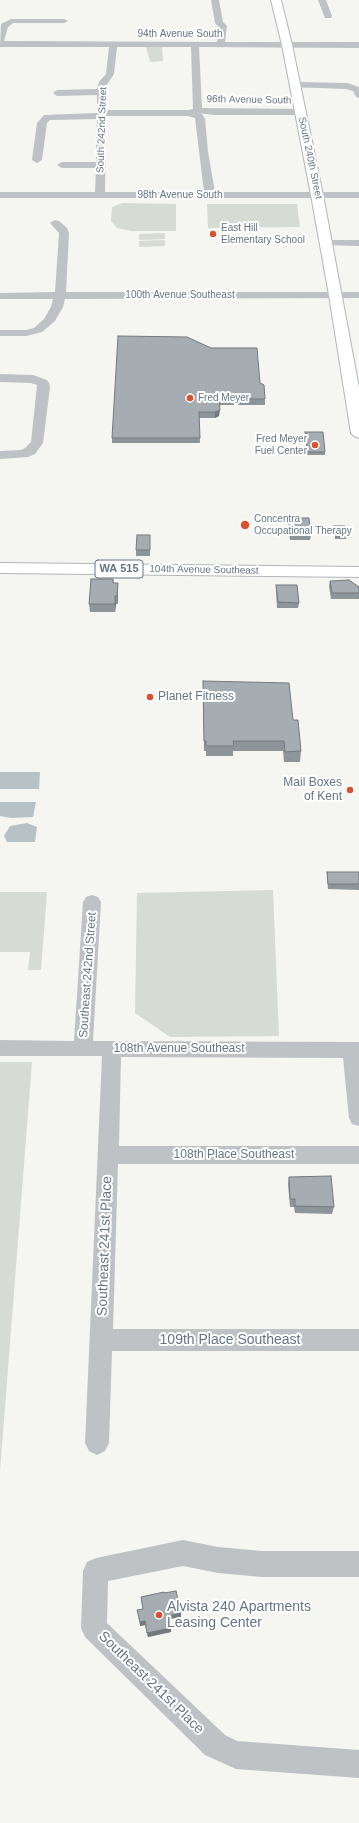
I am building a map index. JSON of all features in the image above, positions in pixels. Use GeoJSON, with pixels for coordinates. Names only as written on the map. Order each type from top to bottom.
{"type":"FeatureCollection","features":[{"type":"Feature","properties":{"kind":"main road","name":"South 240th Street"},"geometry":{"type":"LineString","coordinates":[[276,0],[287,45],[317,195],[358,423]]}},
{"type":"Feature","properties":{"kind":"main road","name":"104th Avenue Southeast"},"geometry":{"type":"LineString","coordinates":[[0,568],[359,572]]}},
{"type":"Feature","properties":{"kind":"street"},"geometry":{"type":"LineString","coordinates":[[215,0],[219,22],[223,26],[221,45]]}},
{"type":"Feature","properties":{"kind":"street"},"geometry":{"type":"LineString","coordinates":[[322,0],[328,16]]}},
{"type":"Feature","properties":{"kind":"street"},"geometry":{"type":"LineString","coordinates":[[0,42],[4,26],[8,22],[64,21]]}},
{"type":"Feature","properties":{"kind":"street","name":"94th Avenue South"},"geometry":{"type":"LineString","coordinates":[[0,42],[113,45],[359,45]]}},
{"type":"Feature","properties":{"kind":"street","name":"South 242nd Street"},"geometry":{"type":"LineString","coordinates":[[100,195],[102,92],[103,82],[110,77],[113,45]]}},
{"type":"Feature","properties":{"kind":"street"},"geometry":{"type":"LineString","coordinates":[[195,45],[195,111],[200,119],[203,152],[210,195]]}},
{"type":"Feature","properties":{"kind":"street"},"geometry":{"type":"LineString","coordinates":[[294,85],[347,86],[357,89],[359,101]]}},
{"type":"Feature","properties":{"kind":"street"},"geometry":{"type":"LineString","coordinates":[[57,92],[102,92]]}},
{"type":"Feature","properties":{"kind":"street","name":"96th Avenue South"},"geometry":{"type":"LineString","coordinates":[[37,160],[42,123],[46,117],[195,111],[300,112]]}},
{"type":"Feature","properties":{"kind":"street"},"geometry":{"type":"LineString","coordinates":[[62,165],[100,164]]}},
{"type":"Feature","properties":{"kind":"street","name":"98th Avenue South"},"geometry":{"type":"LineString","coordinates":[[0,195],[359,195]]}},
{"type":"Feature","properties":{"kind":"street"},"geometry":{"type":"LineString","coordinates":[[0,333],[35,331],[49,321],[58,307],[64,233],[63,230],[54,223]]}},
{"type":"Feature","properties":{"kind":"street"},"geometry":{"type":"LineString","coordinates":[[326,243],[359,243]]}},
{"type":"Feature","properties":{"kind":"street","name":"100th Avenue Southeast"},"geometry":{"type":"LineString","coordinates":[[0,296],[359,295]]}},
{"type":"Feature","properties":{"kind":"street"},"geometry":{"type":"LineString","coordinates":[[0,378],[28,378],[38,380],[44,387],[37,443],[30,451],[17,455],[0,455]]}},
{"type":"Feature","properties":{"kind":"street","name":"Southeast 242nd Street"},"geometry":{"type":"LineString","coordinates":[[83,1048],[92,902]]}},
{"type":"Feature","properties":{"kind":"street","name":"108th Avenue Southeast"},"geometry":{"type":"LineString","coordinates":[[0,1048],[83,1048],[112,1058],[356,1050]]}},
{"type":"Feature","properties":{"kind":"street"},"geometry":{"type":"LineString","coordinates":[[356,1050],[359,1118]]}},
{"type":"Feature","properties":{"kind":"street","name":"Southeast 241st Place"},"geometry":{"type":"LineString","coordinates":[[97,1443],[112,1058]]}},
{"type":"Feature","properties":{"kind":"street","name":"108th Place Southeast"},"geometry":{"type":"LineString","coordinates":[[108,1155],[359,1155]]}},
{"type":"Feature","properties":{"kind":"street","name":"109th Place Southeast"},"geometry":{"type":"LineString","coordinates":[[101,1340],[359,1340]]}},
{"type":"Feature","properties":{"kind":"street","name":"Southeast 241st Place"},"geometry":{"type":"LineString","coordinates":[[359,1564],[262,1564],[218,1560],[183,1554],[96,1571],[94,1628],[215,1745],[236,1755],[359,1764]]}},
{"type":"Feature","properties":{"kind":"shaded area"},"geometry":{"type":"Polygon","coordinates":[[[146,47],[162,47],[163,61],[150,62],[146,47]]]}},
{"type":"Feature","properties":{"kind":"shaded area"},"geometry":{"type":"Polygon","coordinates":[[[122,203],[176,204],[176,231],[132,231],[117,228],[111,221],[112,207],[122,203]]]}},
{"type":"Feature","properties":{"kind":"shaded area"},"geometry":{"type":"Polygon","coordinates":[[[207,204],[297,204],[300,227],[208,228],[207,204]]]}},
{"type":"Feature","properties":{"kind":"shaded area"},"geometry":{"type":"Polygon","coordinates":[[[165,233],[165,239],[139,240],[139,234],[165,233]]]}},
{"type":"Feature","properties":{"kind":"shaded area"},"geometry":{"type":"Polygon","coordinates":[[[165,240],[165,246],[139,247],[139,241],[165,240]]]}},
{"type":"Feature","properties":{"kind":"shaded area"},"geometry":{"type":"Polygon","coordinates":[[[0,772],[40,772],[39,789],[0,789],[0,772]]]}},
{"type":"Feature","properties":{"kind":"shaded area"},"geometry":{"type":"Polygon","coordinates":[[[0,802],[36,802],[33,817],[11,818],[0,816],[0,802]]]}},
{"type":"Feature","properties":{"kind":"shaded area"},"geometry":{"type":"Polygon","coordinates":[[[27,823],[37,827],[35,842],[7,842],[4,836],[10,826],[27,823]]]}},
{"type":"Feature","properties":{"kind":"shaded area"},"geometry":{"type":"Polygon","coordinates":[[[273,890],[279,1036],[170,1037],[135,1013],[137,893],[273,890]]]}},
{"type":"Feature","properties":{"kind":"shaded area"},"geometry":{"type":"Polygon","coordinates":[[[0,892],[47,892],[41,970],[28,970],[30,952],[0,952],[0,892]]]}},
{"type":"Feature","properties":{"kind":"shaded area"},"geometry":{"type":"Polygon","coordinates":[[[0,1062],[32,1062],[0,1471],[0,1062]]]}},
{"type":"Feature","properties":{"kind":"building","name":"Fred Meyer"},"geometry":{"type":"Polygon","coordinates":[[[118,336],[187,337],[211,348],[257,348],[260,383],[264,385],[265,399],[219,399],[220,410],[215,412],[199,412],[200,438],[112,438],[118,336]]]}},
{"type":"Feature","properties":{"kind":"building","name":"Fred Meyer Fuel Center"},"geometry":{"type":"Polygon","coordinates":[[[305,432],[323,432],[325,452],[308,452],[305,432]]]}},
{"type":"Feature","properties":{"kind":"building"},"geometry":{"type":"Polygon","coordinates":[[[289,518],[309,518],[311,535],[290,535],[289,518]]]}},
{"type":"Feature","properties":{"kind":"building"},"geometry":{"type":"Polygon","coordinates":[[[334,526],[345,526],[347,536],[336,536],[334,526]]]}},
{"type":"Feature","properties":{"kind":"building"},"geometry":{"type":"Polygon","coordinates":[[[137,535],[150,535],[150,550],[136,550],[137,535]]]}},
{"type":"Feature","properties":{"kind":"building"},"geometry":{"type":"Polygon","coordinates":[[[91,579],[113,579],[113,583],[118,583],[115,604],[89,604],[91,579]]]}},
{"type":"Feature","properties":{"kind":"building"},"geometry":{"type":"Polygon","coordinates":[[[349,580],[359,587],[359,593],[332,593],[330,581],[349,580]]]}},
{"type":"Feature","properties":{"kind":"building"},"geometry":{"type":"Polygon","coordinates":[[[276,585],[297,585],[299,603],[278,602],[276,585]]]}},
{"type":"Feature","properties":{"kind":"building"},"geometry":{"type":"Polygon","coordinates":[[[203,681],[289,683],[293,720],[298,720],[301,751],[285,752],[284,741],[233,741],[234,746],[206,746],[206,741],[204,741],[203,681]]]}},
{"type":"Feature","properties":{"kind":"building"},"geometry":{"type":"Polygon","coordinates":[[[327,872],[359,872],[359,884],[328,884],[327,872]]]}},
{"type":"Feature","properties":{"kind":"building"},"geometry":{"type":"Polygon","coordinates":[[[331,1176],[334,1207],[295,1206],[295,1199],[290,1199],[289,1177],[331,1176]]]}},
{"type":"Feature","properties":{"kind":"building","name":"Alvista 240 Apartments Leasing Center"},"geometry":{"type":"Polygon","coordinates":[[[176,1591],[181,1613],[169,1616],[171,1628],[147,1633],[145,1621],[140,1622],[137,1610],[143,1609],[141,1597],[176,1591]]]}},
{"type":"Feature","properties":{"kind":"place","name":"East Hill Elementary School"},"geometry":{"type":"Point","coordinates":[213,234]}},
{"type":"Feature","properties":{"kind":"place","name":"Fred Meyer"},"geometry":{"type":"Point","coordinates":[190,398]}},
{"type":"Feature","properties":{"kind":"place","name":"Fred Meyer Fuel Center"},"geometry":{"type":"Point","coordinates":[315,445]}},
{"type":"Feature","properties":{"kind":"place","name":"Concentra Occupational Therapy"},"geometry":{"type":"Point","coordinates":[245,525]}},
{"type":"Feature","properties":{"kind":"place","name":"Planet Fitness"},"geometry":{"type":"Point","coordinates":[150,697]}},
{"type":"Feature","properties":{"kind":"place","name":"Mail Boxes of Kent"},"geometry":{"type":"Point","coordinates":[350,790]}},
{"type":"Feature","properties":{"kind":"place","name":"Alvista 240 Apartments Leasing Center"},"geometry":{"type":"Point","coordinates":[159,1615]}}]}
